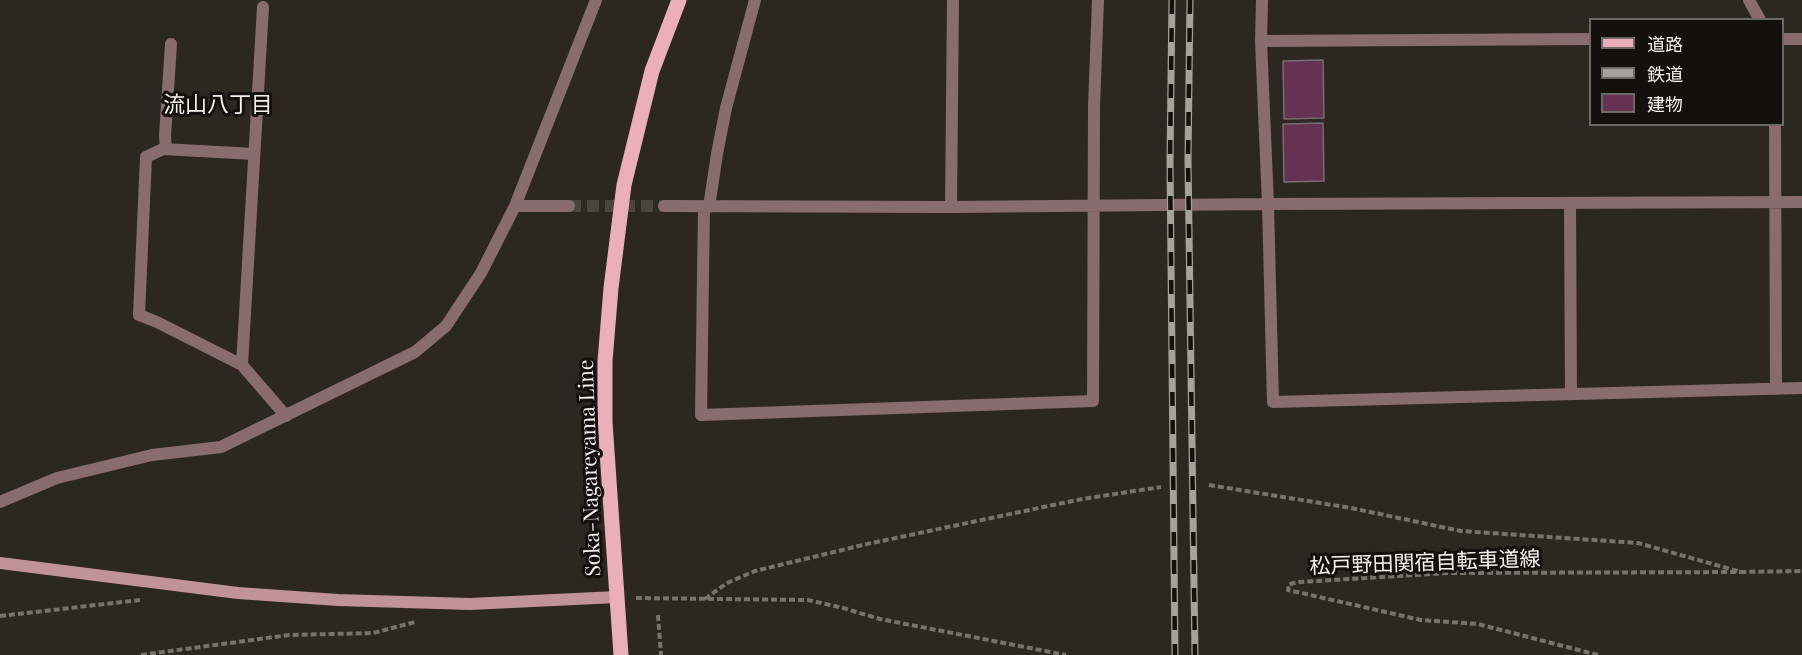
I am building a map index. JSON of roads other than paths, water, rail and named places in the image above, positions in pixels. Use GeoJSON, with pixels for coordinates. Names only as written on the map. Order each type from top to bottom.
{"type":"FeatureCollection","features":[{"type":"Feature","properties":{"kind":"main road","name":"Soka-Nagareyama Line"},"geometry":{"type":"LineString","coordinates":[[621,655],[605,423],[605,361],[611,288],[624,184],[652,71],[679,0]]}},
{"type":"Feature","properties":{"kind":"street"},"geometry":{"type":"LineString","coordinates":[[0,502],[57,478],[152,455],[221,447],[415,352],[446,326],[481,273],[515,206],[596,0]]}},
{"type":"Feature","properties":{"kind":"street"},"geometry":{"type":"LineString","coordinates":[[755,0],[726,108],[706,207],[701,415],[1093,401],[1094,107],[1098,0]]}},
{"type":"Feature","properties":{"kind":"street"},"geometry":{"type":"LineString","coordinates":[[951,207],[953,0]]}},
{"type":"Feature","properties":{"kind":"street"},"geometry":{"type":"LineString","coordinates":[[1262,0],[1261,41],[1273,402],[1802,388]]}},
{"type":"Feature","properties":{"kind":"street"},"geometry":{"type":"LineString","coordinates":[[1749,0],[1759,18]]}},
{"type":"Feature","properties":{"kind":"street"},"geometry":{"type":"LineString","coordinates":[[242,365],[263,6]]}},
{"type":"Feature","properties":{"kind":"street"},"geometry":{"type":"LineString","coordinates":[[1261,41],[1589,39]]}},
{"type":"Feature","properties":{"kind":"street"},"geometry":{"type":"LineString","coordinates":[[1784,39],[1802,39]]}},
{"type":"Feature","properties":{"kind":"street"},"geometry":{"type":"LineString","coordinates":[[166,149],[171,44]]}},
{"type":"Feature","properties":{"kind":"street"},"geometry":{"type":"LineString","coordinates":[[1775,126],[1776,389]]}},
{"type":"Feature","properties":{"kind":"street"},"geometry":{"type":"LineString","coordinates":[[254,154],[163,149],[146,157],[139,315],[242,365],[286,416]]}},
{"type":"Feature","properties":{"kind":"street"},"geometry":{"type":"LineString","coordinates":[[664,206],[1094,207],[1802,202]]}},
{"type":"Feature","properties":{"kind":"street"},"geometry":{"type":"LineString","coordinates":[[1569,203],[1571,394]]}},
{"type":"Feature","properties":{"kind":"street"},"geometry":{"type":"LineString","coordinates":[[515,206],[569,206]]}},
{"type":"Feature","properties":{"kind":"street"},"geometry":{"type":"LineString","coordinates":[[0,563],[238,593],[328,599],[470,604],[617,597]]}},
{"type":"Feature","properties":{"kind":"tunnel"},"geometry":{"type":"LineString","coordinates":[[569,206],[664,206]]}},
{"type":"Feature","properties":{"kind":"railway"},"geometry":{"type":"LineString","coordinates":[[1172,0],[1170,161],[1175,655]]}},
{"type":"Feature","properties":{"kind":"railway"},"geometry":{"type":"LineString","coordinates":[[1190,0],[1188,160],[1195,655]]}},
{"type":"Feature","properties":{"kind":"district","name":"流山八丁目"},"geometry":{"type":"Point","coordinates":[218,105]}}]}
